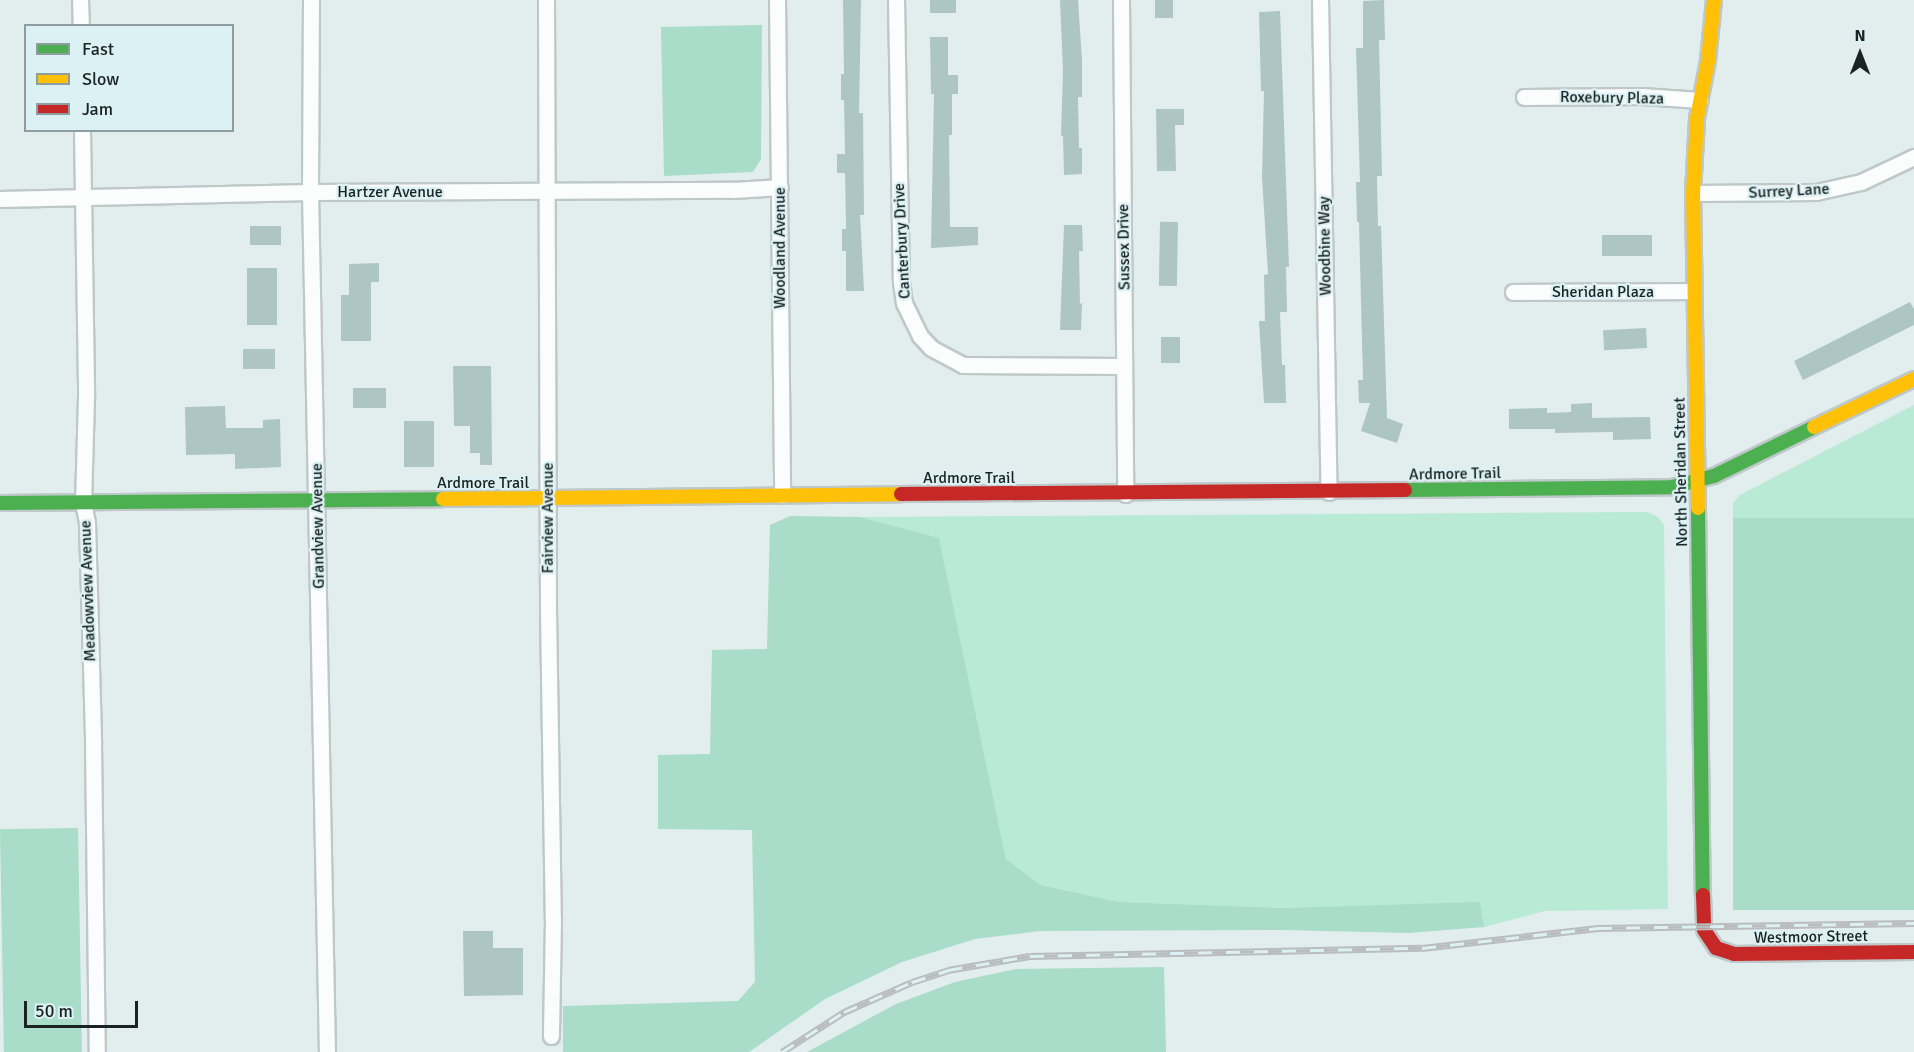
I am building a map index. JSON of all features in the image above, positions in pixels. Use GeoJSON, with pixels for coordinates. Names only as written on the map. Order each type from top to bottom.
{"type":"FeatureCollection","features":[{"type":"Feature","properties":{"kind":"street"},"geometry":{"type":"LineString","coordinates":[[81,0],[81,24]]}},
{"type":"Feature","properties":{"kind":"street","name":"Grandview Avenue"},"geometry":{"type":"LineString","coordinates":[[311,0],[310,192],[318,500],[327,1052]]}},
{"type":"Feature","properties":{"kind":"street","name":"Fairview Avenue"},"geometry":{"type":"LineString","coordinates":[[546,0],[553,928],[551,1036]]}},
{"type":"Feature","properties":{"kind":"street","name":"Woodland Avenue"},"geometry":{"type":"LineString","coordinates":[[777,0],[782,495]]}},
{"type":"Feature","properties":{"kind":"street","name":"Canterbury Drive"},"geometry":{"type":"LineString","coordinates":[[896,0],[901,282],[904,303],[920,336],[931,348],[963,364],[1124,366]]}},
{"type":"Feature","properties":{"kind":"street","name":"Sussex Drive"},"geometry":{"type":"LineString","coordinates":[[1121,0],[1125,494]]}},
{"type":"Feature","properties":{"kind":"street","name":"Woodbine Way"},"geometry":{"type":"LineString","coordinates":[[1320,0],[1329,492]]}},
{"type":"Feature","properties":{"kind":"street","name":"North Sheridan Street"},"geometry":{"type":"LineString","coordinates":[[1711,943],[1703,925],[1699,482],[1693,291],[1693,193],[1700,100],[1714,0]]}},
{"type":"Feature","properties":{"kind":"street","name":"Roxebury Plaza"},"geometry":{"type":"LineString","coordinates":[[1524,97],[1642,96],[1700,100]]}},
{"type":"Feature","properties":{"kind":"street","name":"Meadowview Avenue"},"geometry":{"type":"LineString","coordinates":[[82,132],[86,396],[83,502],[87,522],[93,743],[96,1052]]}},
{"type":"Feature","properties":{"kind":"street","name":"Surrey Lane"},"geometry":{"type":"LineString","coordinates":[[1693,193],[1816,192],[1861,182],[1914,157]]}},
{"type":"Feature","properties":{"kind":"street","name":"Hartzer Avenue"},"geometry":{"type":"LineString","coordinates":[[0,199],[310,192],[734,190],[780,187]]}},
{"type":"Feature","properties":{"kind":"street","name":"Sheridan Plaza"},"geometry":{"type":"LineString","coordinates":[[1514,292],[1693,291]]}},
{"type":"Feature","properties":{"kind":"street","name":"Ardmore Trail"},"geometry":{"type":"LineString","coordinates":[[0,503],[1125,494],[1660,487],[1699,482],[1914,379]]}},
{"type":"Feature","properties":{"kind":"street","name":"Westmoor Street"},"geometry":{"type":"LineString","coordinates":[[1711,943],[1716,948],[1734,954],[1914,952]]}},
{"type":"Feature","properties":{"kind":"green space"},"geometry":{"type":"Polygon","coordinates":[[[762,25],[761,159],[753,172],[664,176],[661,27],[762,25]]]}},
{"type":"Feature","properties":{"kind":"green space"},"geometry":{"type":"Polygon","coordinates":[[[1914,405],[1914,518],[1733,521],[1733,503],[1740,495],[1914,405]]]}},
{"type":"Feature","properties":{"kind":"green space"},"geometry":{"type":"Polygon","coordinates":[[[1647,512],[1658,517],[1664,525],[1668,909],[1545,911],[1484,927],[1480,903],[1284,908],[1119,902],[1041,885],[1006,859],[939,539],[859,517],[1647,512]]]}},
{"type":"Feature","properties":{"kind":"green space"},"geometry":{"type":"Polygon","coordinates":[[[790,516],[859,517],[939,538],[1006,859],[1041,885],[1119,902],[1284,908],[1480,902],[1484,927],[1409,933],[1283,930],[1040,931],[975,939],[902,962],[825,999],[749,1052],[563,1052],[563,1006],[738,1001],[755,982],[752,830],[658,829],[658,755],[710,754],[712,650],[767,649],[770,525],[790,516]]]}},
{"type":"Feature","properties":{"kind":"green space"},"geometry":{"type":"Polygon","coordinates":[[[1733,518],[1914,518],[1914,910],[1733,910],[1733,518]]]}},
{"type":"Feature","properties":{"kind":"green space"},"geometry":{"type":"Polygon","coordinates":[[[78,828],[82,1052],[4,1052],[0,829],[78,828]]]}},
{"type":"Feature","properties":{"kind":"green space"},"geometry":{"type":"Polygon","coordinates":[[[1164,967],[1166,1052],[807,1052],[896,1004],[955,982],[1016,969],[1164,967]]]}},
{"type":"Feature","properties":{"kind":"building"},"geometry":{"type":"Polygon","coordinates":[[[843,0],[861,0],[859,113],[863,113],[864,215],[860,215],[864,291],[846,291],[846,251],[842,251],[842,229],[846,229],[845,173],[837,173],[837,154],[845,154],[844,100],[841,100],[841,74],[844,74],[843,0]]]}},
{"type":"Feature","properties":{"kind":"building"},"geometry":{"type":"Polygon","coordinates":[[[930,0],[956,0],[956,13],[930,13],[930,0]]]}},
{"type":"Feature","properties":{"kind":"building"},"geometry":{"type":"Polygon","coordinates":[[[1060,0],[1078,0],[1082,60],[1082,97],[1078,97],[1082,174],[1064,175],[1063,136],[1061,136],[1063,71],[1060,0]]]}},
{"type":"Feature","properties":{"kind":"building"},"geometry":{"type":"Polygon","coordinates":[[[1155,0],[1173,0],[1173,18],[1155,18],[1155,0]]]}},
{"type":"Feature","properties":{"kind":"building"},"geometry":{"type":"Polygon","coordinates":[[[1384,0],[1385,40],[1379,40],[1382,176],[1377,176],[1378,226],[1381,226],[1387,418],[1403,424],[1397,443],[1361,431],[1370,403],[1359,403],[1358,380],[1363,380],[1356,182],[1360,182],[1356,48],[1363,48],[1363,1],[1384,0]]]}},
{"type":"Feature","properties":{"kind":"building"},"geometry":{"type":"Polygon","coordinates":[[[1280,11],[1289,267],[1286,267],[1287,312],[1280,312],[1286,403],[1264,403],[1259,321],[1265,321],[1264,275],[1268,274],[1262,177],[1264,91],[1261,91],[1259,12],[1280,11]]]}},
{"type":"Feature","properties":{"kind":"building"},"geometry":{"type":"Polygon","coordinates":[[[930,37],[948,37],[948,75],[958,75],[958,94],[952,94],[952,135],[949,135],[950,227],[978,227],[978,245],[931,248],[934,94],[931,94],[930,37]]]}},
{"type":"Feature","properties":{"kind":"building"},"geometry":{"type":"Polygon","coordinates":[[[1156,109],[1184,109],[1184,125],[1175,125],[1176,171],[1157,171],[1156,109]]]}},
{"type":"Feature","properties":{"kind":"building"},"geometry":{"type":"Polygon","coordinates":[[[1160,222],[1178,222],[1177,286],[1159,286],[1160,222]]]}},
{"type":"Feature","properties":{"kind":"building"},"geometry":{"type":"Polygon","coordinates":[[[1064,225],[1082,225],[1083,251],[1079,251],[1081,330],[1060,330],[1064,225]]]}},
{"type":"Feature","properties":{"kind":"building"},"geometry":{"type":"Polygon","coordinates":[[[250,226],[281,226],[281,245],[250,245],[250,226]]]}},
{"type":"Feature","properties":{"kind":"building"},"geometry":{"type":"Polygon","coordinates":[[[1602,235],[1652,235],[1652,256],[1602,256],[1602,235]]]}},
{"type":"Feature","properties":{"kind":"building"},"geometry":{"type":"Polygon","coordinates":[[[379,263],[379,282],[371,282],[371,341],[341,341],[341,295],[349,295],[349,264],[379,263]]]}},
{"type":"Feature","properties":{"kind":"building"},"geometry":{"type":"Polygon","coordinates":[[[247,268],[277,268],[277,325],[247,325],[247,268]]]}},
{"type":"Feature","properties":{"kind":"building"},"geometry":{"type":"Polygon","coordinates":[[[1910,302],[1914,309],[1914,325],[1803,380],[1794,361],[1910,302]]]}},
{"type":"Feature","properties":{"kind":"building"},"geometry":{"type":"Polygon","coordinates":[[[1646,328],[1647,348],[1604,350],[1603,330],[1646,328]]]}},
{"type":"Feature","properties":{"kind":"building"},"geometry":{"type":"Polygon","coordinates":[[[1161,337],[1180,337],[1180,363],[1161,363],[1161,337]]]}},
{"type":"Feature","properties":{"kind":"building"},"geometry":{"type":"Polygon","coordinates":[[[243,349],[275,349],[275,369],[243,369],[243,349]]]}},
{"type":"Feature","properties":{"kind":"building"},"geometry":{"type":"Polygon","coordinates":[[[453,366],[491,366],[492,465],[480,465],[480,453],[470,453],[470,426],[454,426],[453,366]]]}},
{"type":"Feature","properties":{"kind":"building"},"geometry":{"type":"Polygon","coordinates":[[[353,388],[386,388],[386,408],[353,408],[353,388]]]}},
{"type":"Feature","properties":{"kind":"building"},"geometry":{"type":"Polygon","coordinates":[[[1592,403],[1592,418],[1650,417],[1651,439],[1613,440],[1613,432],[1555,433],[1555,429],[1509,429],[1509,409],[1547,408],[1547,413],[1571,412],[1571,404],[1592,403]]]}},
{"type":"Feature","properties":{"kind":"building"},"geometry":{"type":"Polygon","coordinates":[[[225,406],[226,428],[263,428],[263,420],[280,419],[281,467],[235,469],[235,454],[186,455],[185,407],[225,406]]]}},
{"type":"Feature","properties":{"kind":"building"},"geometry":{"type":"Polygon","coordinates":[[[404,421],[434,421],[434,467],[404,467],[404,421]]]}},
{"type":"Feature","properties":{"kind":"building"},"geometry":{"type":"Polygon","coordinates":[[[463,931],[493,931],[493,948],[523,948],[523,995],[464,996],[463,931]]]}},
{"type":"Feature","properties":{"kind":"railway"},"geometry":{"type":"LineString","coordinates":[[782,1052],[844,1012],[912,982],[948,970],[1030,956],[1422,948],[1598,928],[1914,923]]}},
{"type":"Feature","properties":{"kind":"traffic: fast"},"geometry":{"type":"LineString","coordinates":[[1405,490],[1672,487],[1714,476],[1814,427]]}},
{"type":"Feature","properties":{"kind":"traffic: fast"},"geometry":{"type":"LineString","coordinates":[[0,503],[443,499]]}},
{"type":"Feature","properties":{"kind":"traffic: fast"},"geometry":{"type":"LineString","coordinates":[[1698,508],[1703,895]]}},
{"type":"Feature","properties":{"kind":"traffic: slow"},"geometry":{"type":"LineString","coordinates":[[1698,508],[1693,193],[1697,118],[1708,61],[1714,0]]}},
{"type":"Feature","properties":{"kind":"traffic: slow"},"geometry":{"type":"LineString","coordinates":[[1814,427],[1914,379]]}},
{"type":"Feature","properties":{"kind":"traffic: slow"},"geometry":{"type":"LineString","coordinates":[[443,499],[901,494]]}},
{"type":"Feature","properties":{"kind":"traffic: jam"},"geometry":{"type":"LineString","coordinates":[[901,494],[1405,490]]}},
{"type":"Feature","properties":{"kind":"traffic: jam"},"geometry":{"type":"LineString","coordinates":[[1703,895],[1704,930],[1716,948],[1734,954],[1914,952]]}}]}
